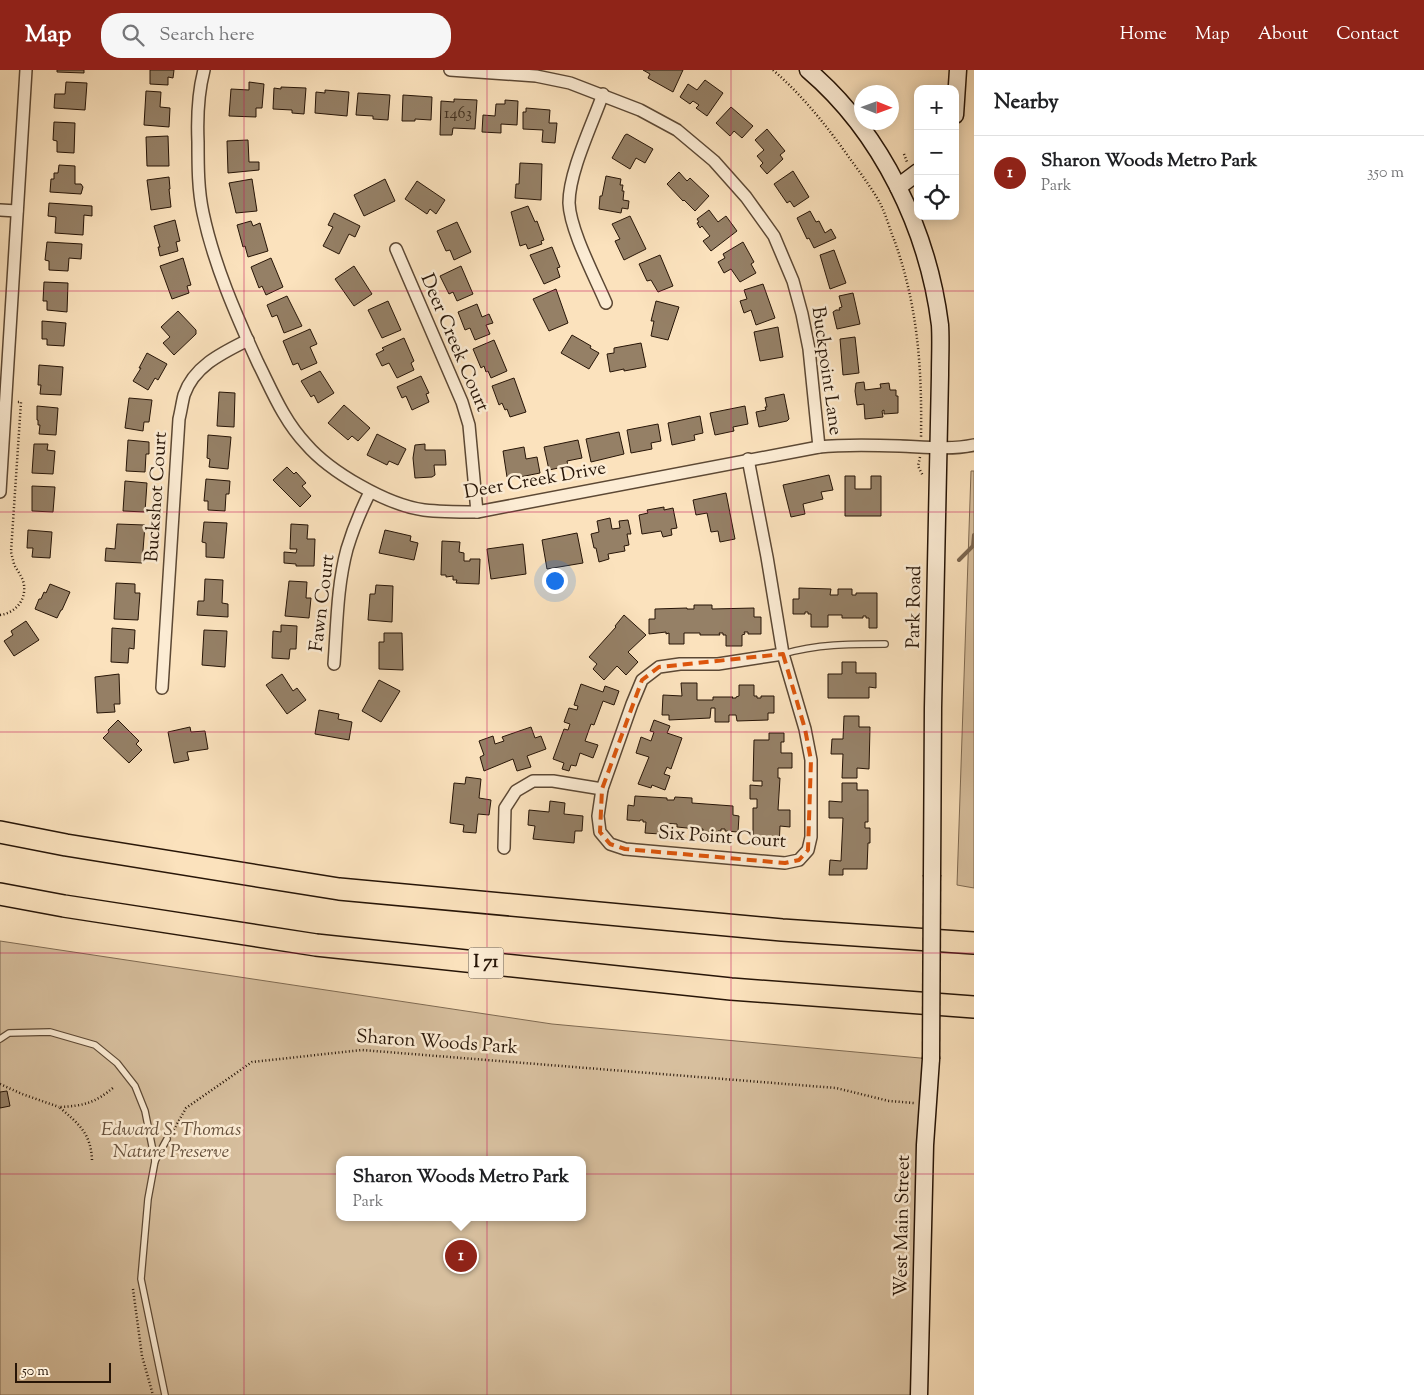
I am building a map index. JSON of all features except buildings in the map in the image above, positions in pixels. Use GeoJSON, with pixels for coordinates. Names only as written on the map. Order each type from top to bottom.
{"type":"FeatureCollection","features":[{"type":"Feature","properties":{"kind":"highway"},"geometry":{"type":"LineString","coordinates":[[0,832],[66,845],[339,889],[782,930],[974,943]]}},
{"type":"Feature","properties":{"kind":"highway","name":"I 71"},"geometry":{"type":"LineString","coordinates":[[0,894],[64,906],[316,944],[731,989],[974,1007]]}},
{"type":"Feature","properties":{"kind":"main road","name":"Park Road"},"geometry":{"type":"LineString","coordinates":[[808,70],[819,79],[863,130],[898,187],[917,229],[929,270],[940,327],[932,875],[932,1059]]}},
{"type":"Feature","properties":{"kind":"main road"},"geometry":{"type":"LineString","coordinates":[[957,85],[958,70]]}},
{"type":"Feature","properties":{"kind":"main road"},"geometry":{"type":"LineString","coordinates":[[898,187],[912,167]]}},
{"type":"Feature","properties":{"kind":"main road","name":"West Main Street"},"geometry":{"type":"LineString","coordinates":[[920,1395],[927,1121],[932,1059]]}},
{"type":"Feature","properties":{"kind":"street"},"geometry":{"type":"LineString","coordinates":[[0,492],[3,386],[26,70]]}},
{"type":"Feature","properties":{"kind":"street","name":"Deer Creek Drive"},"geometry":{"type":"LineString","coordinates":[[204,70],[197,124],[198,166],[203,213],[215,258],[248,340],[282,411],[307,446],[370,492],[422,510],[476,512],[819,447],[847,444],[938,448],[974,445]]}},
{"type":"Feature","properties":{"kind":"street","name":"Buckpoint Lane"},"geometry":{"type":"LineString","coordinates":[[450,70],[536,76],[570,83],[603,94],[640,110],[676,130],[714,161],[746,197],[774,236],[792,281],[802,314],[808,349],[819,447]]}},
{"type":"Feature","properties":{"kind":"street"},"geometry":{"type":"LineString","coordinates":[[603,94],[572,178],[569,204],[575,231],[606,303]]}},
{"type":"Feature","properties":{"kind":"street"},"geometry":{"type":"LineString","coordinates":[[0,210],[17,211]]}},
{"type":"Feature","properties":{"kind":"street","name":"Deer Creek Court"},"geometry":{"type":"LineString","coordinates":[[396,249],[462,402],[470,425],[476,512]]}},
{"type":"Feature","properties":{"kind":"street","name":"Buckshot Court"},"geometry":{"type":"LineString","coordinates":[[162,688],[179,419],[184,395],[192,380],[208,362],[248,340]]}},
{"type":"Feature","properties":{"kind":"street","name":"Six Point Court"},"geometry":{"type":"LineString","coordinates":[[602,789],[598,816],[600,832],[610,844],[625,849],[785,863],[798,860],[808,850],[811,837],[811,760],[805,729],[783,654],[748,459]]}},
{"type":"Feature","properties":{"kind":"street","name":"Fawn Court"},"geometry":{"type":"LineString","coordinates":[[334,664],[340,585],[347,549],[370,492]]}},
{"type":"Feature","properties":{"kind":"street"},"geometry":{"type":"LineString","coordinates":[[504,848],[505,808],[516,791],[533,781],[553,780],[602,789],[642,680],[659,667],[680,664],[718,664],[783,654]]}},
{"type":"Feature","properties":{"kind":"lane"},"geometry":{"type":"LineString","coordinates":[[783,654],[830,644],[885,644]]}},
{"type":"Feature","properties":{"kind":"lane"},"geometry":{"type":"LineString","coordinates":[[0,1039],[9,1033],[50,1032],[95,1045],[116,1063],[136,1086],[145,1111],[155,1162]]}},
{"type":"Feature","properties":{"kind":"lane"},"geometry":{"type":"LineString","coordinates":[[165,1395],[141,1279],[148,1199],[155,1162],[167,1139]]}},
{"type":"Feature","properties":{"kind":"path"},"geometry":{"type":"LineString","coordinates":[[774,70],[804,99],[837,140],[881,204],[904,267],[914,310],[920,351],[921,438]]}},
{"type":"Feature","properties":{"kind":"path"},"geometry":{"type":"LineString","coordinates":[[904,154],[912,167]]}},
{"type":"Feature","properties":{"kind":"path"},"geometry":{"type":"LineString","coordinates":[[0,616],[15,609],[21,601],[24,584],[14,564],[11,552],[21,402],[15,402]]}},
{"type":"Feature","properties":{"kind":"path"},"geometry":{"type":"LineString","coordinates":[[918,466],[920,458]]}},
{"type":"Feature","properties":{"kind":"path","name":"Sharon Woods Park"},"geometry":{"type":"LineString","coordinates":[[167,1139],[178,1124],[186,1108],[252,1062],[362,1050],[836,1088],[889,1102],[916,1103],[927,1121]]}},
{"type":"Feature","properties":{"kind":"path"},"geometry":{"type":"LineString","coordinates":[[0,1084],[59,1107],[82,1127],[91,1147],[92,1160]]}},
{"type":"Feature","properties":{"kind":"path"},"geometry":{"type":"LineString","coordinates":[[59,1107],[78,1106],[99,1099],[114,1088]]}},
{"type":"Feature","properties":{"kind":"highlighted area"},"geometry":{"type":"Polygon","coordinates":[[[783,654],[805,729],[811,760],[808,850],[799,860],[785,863],[625,849],[610,844],[600,832],[602,789],[642,680],[659,667],[783,654]]]}},
{"type":"Feature","properties":{"kind":"green space"},"geometry":{"type":"Polygon","coordinates":[[[971,471],[974,471],[974,888],[957,885],[971,471]]]}},
{"type":"Feature","properties":{"kind":"green space","name":"Edward S. Thomas Nature Preserve"},"geometry":{"type":"Polygon","coordinates":[[[0,941],[552,1024],[931,1059],[919,1395],[0,1395],[0,941]]]}},
{"type":"Feature","properties":{"kind":"waterway"},"geometry":{"type":"LineString","coordinates":[[959,560],[973,546],[974,535]]}},
{"type":"Feature","properties":{"kind":"place","name":"Sharon Woods Metro Park"},"geometry":{"type":"Point","coordinates":[461,1256]}}]}
